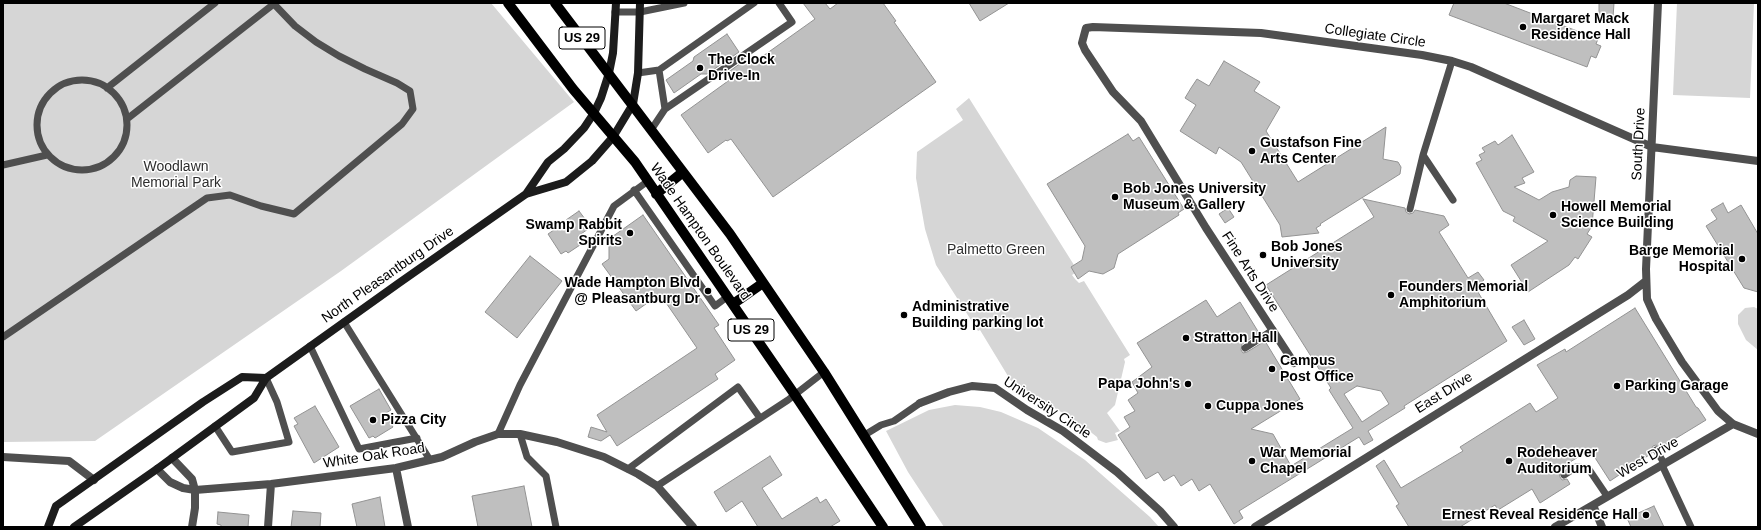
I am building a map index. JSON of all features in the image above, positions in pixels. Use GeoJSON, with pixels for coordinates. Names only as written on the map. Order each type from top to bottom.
{"type":"FeatureCollection","features":[{"type":"Feature","properties":{"kind":"main road","name":"Wade Hampton Boulevard"},"geometry":{"type":"LineString","coordinates":[[508,3],[613,137],[635,162],[795,395],[882,527]]}},
{"type":"Feature","properties":{"kind":"main road","name":"Wade Hampton Boulevard"},"geometry":{"type":"LineString","coordinates":[[555,3],[730,234],[824,372],[921,527]]}},
{"type":"Feature","properties":{"kind":"main road","name":"North Pleasantburg Drive"},"geometry":{"type":"LineString","coordinates":[[526,194],[548,162],[564,149],[584,128],[594,113],[609,73],[616,3]]}},
{"type":"Feature","properties":{"kind":"main road","name":"North Pleasantburg Drive"},"geometry":{"type":"LineString","coordinates":[[74,527],[157,469],[254,398],[266,378],[310,346],[526,194],[566,182],[592,161],[613,137],[633,104],[638,73],[640,3]]}},
{"type":"Feature","properties":{"kind":"main road"},"geometry":{"type":"LineString","coordinates":[[656,194],[683,172]]}},
{"type":"Feature","properties":{"kind":"main road"},"geometry":{"type":"LineString","coordinates":[[730,301],[763,283]]}},
{"type":"Feature","properties":{"kind":"main road"},"geometry":{"type":"LineString","coordinates":[[48,527],[56,506],[149,440],[242,377],[266,378]]}},
{"type":"Feature","properties":{"kind":"street","name":"South Drive"},"geometry":{"type":"LineString","coordinates":[[1658,3],[1646,281],[1648,299],[1656,319],[1682,362],[1718,412],[1733,424],[1758,434]]}},
{"type":"Feature","properties":{"kind":"street","name":"Collegiate Circle"},"geometry":{"type":"LineString","coordinates":[[1083,36],[1086,28],[1093,27],[1260,33],[1422,55],[1452,61],[1471,67],[1652,147],[1758,161]]}},
{"type":"Feature","properties":{"kind":"street","name":"Fine Arts Drive"},"geometry":{"type":"LineString","coordinates":[[1083,36],[1082,43],[1085,50],[1113,92],[1141,121],[1206,228],[1294,363]]}},
{"type":"Feature","properties":{"kind":"street","name":"East Drive"},"geometry":{"type":"LineString","coordinates":[[1255,527],[1628,295],[1646,281]]}},
{"type":"Feature","properties":{"kind":"street","name":"University Circle"},"geometry":{"type":"LineString","coordinates":[[920,403],[949,392],[972,386],[995,388],[1027,410],[1063,431],[1117,472],[1160,511],[1174,527]]}},
{"type":"Feature","properties":{"kind":"street","name":"West Drive"},"geometry":{"type":"LineString","coordinates":[[1556,527],[1733,424]]}},
{"type":"Feature","properties":{"kind":"street","name":"White Oak Road"},"geometry":{"type":"LineString","coordinates":[[157,469],[170,482],[184,488],[195,490],[271,484],[396,468],[430,460],[498,434],[520,434],[557,442],[597,455],[628,469],[657,486],[693,527]]}},
{"type":"Feature","properties":{"kind":"street"},"geometry":{"type":"LineString","coordinates":[[3,457],[69,460],[94,480]]}},
{"type":"Feature","properties":{"kind":"street"},"geometry":{"type":"LineString","coordinates":[[172,458],[192,478],[195,490],[195,508],[192,527]]}},
{"type":"Feature","properties":{"kind":"street"},"geometry":{"type":"LineString","coordinates":[[396,468],[408,527]]}},
{"type":"Feature","properties":{"kind":"street"},"geometry":{"type":"LineString","coordinates":[[268,527],[271,484]]}},
{"type":"Feature","properties":{"kind":"street"},"geometry":{"type":"LineString","coordinates":[[1593,505],[1602,527]]}},
{"type":"Feature","properties":{"kind":"lane"},"geometry":{"type":"LineString","coordinates":[[107,88],[215,3]]}},
{"type":"Feature","properties":{"kind":"lane"},"geometry":{"type":"LineString","coordinates":[[3,337],[207,198],[230,195],[261,206],[294,214],[402,124],[413,109],[410,91],[397,83],[339,56],[316,42],[295,26],[274,3],[127,119]]}},
{"type":"Feature","properties":{"kind":"lane"},"geometry":{"type":"LineString","coordinates":[[616,12],[640,12],[684,3]]}},
{"type":"Feature","properties":{"kind":"lane"},"geometry":{"type":"LineString","coordinates":[[638,73],[659,70],[754,3]]}},
{"type":"Feature","properties":{"kind":"lane"},"geometry":{"type":"LineString","coordinates":[[651,130],[665,109],[792,22],[779,3]]}},
{"type":"Feature","properties":{"kind":"lane"},"geometry":{"type":"LineString","coordinates":[[1410,209],[1424,155],[1452,61]]}},
{"type":"Feature","properties":{"kind":"lane"},"geometry":{"type":"LineString","coordinates":[[659,70],[665,109]]}},
{"type":"Feature","properties":{"kind":"lane"},"geometry":{"type":"LineString","coordinates":[[80,80],[94,82],[107,88],[116,96],[123,107],[127,119],[126,134],[121,148],[112,159],[100,167],[86,171],[71,170],[58,164],[47,155],[40,142],[36,128],[38,114],[44,101],[53,90],[66,83],[80,80]]}},
{"type":"Feature","properties":{"kind":"lane"},"geometry":{"type":"LineString","coordinates":[[3,165],[47,155]]}},
{"type":"Feature","properties":{"kind":"lane"},"geometry":{"type":"LineString","coordinates":[[1424,155],[1452,200]]}},
{"type":"Feature","properties":{"kind":"lane"},"geometry":{"type":"LineString","coordinates":[[498,434],[520,385],[614,206],[648,181]]}},
{"type":"Feature","properties":{"kind":"lane"},"geometry":{"type":"LineString","coordinates":[[634,190],[715,306],[730,301]]}},
{"type":"Feature","properties":{"kind":"lane"},"geometry":{"type":"LineString","coordinates":[[344,322],[430,460]]}},
{"type":"Feature","properties":{"kind":"lane"},"geometry":{"type":"LineString","coordinates":[[1245,348],[1273,330]]}},
{"type":"Feature","properties":{"kind":"lane"},"geometry":{"type":"LineString","coordinates":[[310,346],[359,449],[417,438]]}},
{"type":"Feature","properties":{"kind":"lane"},"geometry":{"type":"LineString","coordinates":[[657,486],[795,395],[824,372]]}},
{"type":"Feature","properties":{"kind":"lane"},"geometry":{"type":"LineString","coordinates":[[215,426],[232,452],[289,442],[277,402],[266,378]]}},
{"type":"Feature","properties":{"kind":"lane"},"geometry":{"type":"LineString","coordinates":[[628,469],[738,387],[760,418]]}},
{"type":"Feature","properties":{"kind":"lane","name":"University Circle"},"geometry":{"type":"LineString","coordinates":[[863,436],[894,421],[920,403]]}},
{"type":"Feature","properties":{"kind":"lane"},"geometry":{"type":"LineString","coordinates":[[520,434],[527,457],[546,476],[556,527]]}},
{"type":"Feature","properties":{"kind":"lane"},"geometry":{"type":"LineString","coordinates":[[1656,450],[1691,527]]}},
{"type":"Feature","properties":{"kind":"lane"},"geometry":{"type":"LineString","coordinates":[[1564,475],[1576,467],[1588,468],[1607,496]]}},
{"type":"Feature","properties":{"kind":"green space","name":"Woodlawn Memorial Park"},"geometry":{"type":"Polygon","coordinates":[[[3,3],[491,3],[574,102],[341,271],[95,441],[3,442],[3,3]]]}},
{"type":"Feature","properties":{"kind":"green space"},"geometry":{"type":"Polygon","coordinates":[[[1677,3],[1754,3],[1750,98],[1673,95],[1677,3]]]}},
{"type":"Feature","properties":{"kind":"green space","name":"Palmetto Green"},"geometry":{"type":"Polygon","coordinates":[[[969,98],[1074,265],[1071,267],[1075,273],[1072,275],[1079,283],[1084,281],[1130,355],[1124,359],[1125,362],[1115,405],[1107,413],[1120,431],[1115,433],[1118,440],[1106,443],[1098,440],[1097,437],[1066,415],[1011,381],[980,330],[978,331],[936,265],[925,229],[916,178],[917,152],[963,120],[956,109],[969,98]]]}},
{"type":"Feature","properties":{"kind":"green space"},"geometry":{"type":"Polygon","coordinates":[[[1754,307],[1758,309],[1758,350],[1746,340],[1738,324],[1738,315],[1745,308],[1754,307]]]}},
{"type":"Feature","properties":{"kind":"green space"},"geometry":{"type":"Polygon","coordinates":[[[955,405],[980,407],[1001,412],[1038,428],[1085,460],[1150,517],[1159,527],[944,527],[908,472],[886,431],[929,410],[955,405]]]}},
{"type":"Feature","properties":{"kind":"building"},"geometry":{"type":"Polygon","coordinates":[[[803,3],[825,3],[830,9],[838,3],[883,3],[896,21],[894,22],[936,82],[773,197],[731,139],[726,140],[708,153],[681,115],[735,76],[723,76],[745,60],[749,66],[815,19],[803,3]]]}},
{"type":"Feature","properties":{"kind":"building"},"geometry":{"type":"Polygon","coordinates":[[[969,3],[1009,3],[980,21],[969,3]]]}},
{"type":"Feature","properties":{"kind":"building","name":"Margaret Mack Residence Hall"},"geometry":{"type":"Polygon","coordinates":[[[1454,3],[1504,3],[1598,39],[1596,44],[1601,46],[1596,58],[1591,56],[1587,67],[1449,15],[1454,3]]]}},
{"type":"Feature","properties":{"kind":"building"},"geometry":{"type":"Polygon","coordinates":[[[1599,3],[1614,3],[1613,18],[1599,17],[1599,3]]]}},
{"type":"Feature","properties":{"kind":"building","name":"The Clock Drive-In"},"geometry":{"type":"Polygon","coordinates":[[[727,34],[739,52],[707,74],[701,74],[674,93],[666,80],[693,61],[694,57],[727,34]]]}},
{"type":"Feature","properties":{"kind":"building","name":"Gustafson Fine Arts Center"},"geometry":{"type":"Polygon","coordinates":[[[1224,61],[1260,82],[1254,91],[1280,107],[1266,131],[1298,182],[1386,127],[1383,159],[1398,162],[1401,167],[1400,174],[1320,224],[1321,225],[1316,228],[1319,233],[1282,237],[1280,225],[1241,162],[1219,147],[1216,154],[1180,131],[1196,105],[1185,98],[1191,88],[1197,79],[1209,86],[1224,61]]]}},
{"type":"Feature","properties":{"kind":"building","name":"Bob Jones University Museum & Gallery"},"geometry":{"type":"Polygon","coordinates":[[[1128,134],[1133,141],[1139,137],[1184,209],[1178,213],[1179,215],[1118,254],[1114,268],[1103,274],[1089,271],[1078,279],[1071,267],[1082,260],[1085,246],[1047,184],[1128,134]]]}},
{"type":"Feature","properties":{"kind":"building","name":"Howell Memorial Science Building"},"geometry":{"type":"Polygon","coordinates":[[[1512,135],[1534,172],[1522,178],[1525,183],[1514,187],[1539,200],[1552,192],[1569,187],[1570,180],[1576,176],[1596,177],[1592,226],[1587,234],[1592,237],[1578,259],[1575,257],[1569,265],[1528,292],[1511,265],[1548,241],[1513,221],[1515,217],[1503,211],[1476,163],[1482,160],[1479,155],[1485,152],[1482,148],[1495,141],[1498,145],[1512,135]]]}},
{"type":"Feature","properties":{"kind":"building"},"geometry":{"type":"Polygon","coordinates":[[[1363,199],[1405,208],[1406,212],[1409,214],[1413,213],[1415,210],[1444,216],[1449,225],[1439,232],[1468,278],[1478,272],[1484,280],[1475,287],[1507,341],[1404,406],[1405,408],[1368,431],[1373,440],[1364,445],[1359,437],[1239,511],[1243,518],[1234,524],[1210,484],[1199,491],[1192,479],[1181,486],[1174,475],[1164,481],[1158,472],[1146,479],[1118,435],[1130,427],[1124,417],[1135,411],[1128,400],[1138,393],[1132,382],[1152,367],[1137,343],[1206,300],[1217,317],[1240,302],[1259,333],[1242,344],[1241,350],[1243,353],[1247,352],[1265,341],[1300,399],[1251,429],[1273,434],[1291,466],[1353,428],[1329,390],[1331,388],[1266,285],[1374,217],[1363,199]],[[1357,386],[1344,394],[1362,422],[1389,404],[1381,391],[1357,386]]]}},
{"type":"Feature","properties":{"kind":"building","name":"Barge Memorial Hospital"},"geometry":{"type":"Polygon","coordinates":[[[1723,203],[1728,213],[1741,205],[1758,234],[1758,292],[1744,288],[1706,226],[1717,219],[1711,210],[1723,203]]]}},
{"type":"Feature","properties":{"kind":"building"},"geometry":{"type":"Polygon","coordinates":[[[1228,208],[1234,217],[1225,223],[1219,214],[1228,208]]]}},
{"type":"Feature","properties":{"kind":"building"},"geometry":{"type":"Polygon","coordinates":[[[579,211],[591,227],[578,236],[583,243],[568,253],[566,251],[561,254],[548,234],[579,211]]]}},
{"type":"Feature","properties":{"kind":"building"},"geometry":{"type":"Polygon","coordinates":[[[643,215],[719,325],[714,328],[735,360],[715,374],[718,379],[617,446],[610,435],[601,441],[588,437],[591,427],[607,432],[597,415],[697,348],[660,294],[636,311],[602,264],[609,259],[609,239],[643,215]]]}},
{"type":"Feature","properties":{"kind":"building"},"geometry":{"type":"Polygon","coordinates":[[[530,256],[562,281],[517,338],[485,312],[530,256]]]}},
{"type":"Feature","properties":{"kind":"building"},"geometry":{"type":"Polygon","coordinates":[[[1635,308],[1696,407],[1706,420],[1660,448],[1656,445],[1653,446],[1651,450],[1652,453],[1610,481],[1590,450],[1560,468],[1560,477],[1562,480],[1567,479],[1570,484],[1540,503],[1532,489],[1498,510],[1495,505],[1460,527],[1409,527],[1396,506],[1399,504],[1376,466],[1384,460],[1401,488],[1463,451],[1460,447],[1530,403],[1536,412],[1558,398],[1537,365],[1565,349],[1566,352],[1635,308]]]}},
{"type":"Feature","properties":{"kind":"building"},"geometry":{"type":"Polygon","coordinates":[[[1524,320],[1535,339],[1524,345],[1512,327],[1524,320]]]}},
{"type":"Feature","properties":{"kind":"building","name":"Pizza City"},"geometry":{"type":"Polygon","coordinates":[[[379,389],[391,410],[384,414],[393,427],[375,438],[373,436],[369,438],[350,406],[379,389]]]}},
{"type":"Feature","properties":{"kind":"building"},"geometry":{"type":"Polygon","coordinates":[[[315,406],[339,447],[314,463],[294,426],[298,424],[294,418],[315,406]]]}},
{"type":"Feature","properties":{"kind":"building"},"geometry":{"type":"Polygon","coordinates":[[[770,456],[782,475],[762,488],[782,519],[817,497],[820,503],[826,499],[840,521],[830,527],[758,527],[742,501],[726,512],[714,492],[770,456]]]}},
{"type":"Feature","properties":{"kind":"building"},"geometry":{"type":"Polygon","coordinates":[[[524,486],[532,527],[478,527],[472,496],[524,486]]]}},
{"type":"Feature","properties":{"kind":"building"},"geometry":{"type":"Polygon","coordinates":[[[380,497],[385,527],[357,527],[352,504],[380,497]]]}},
{"type":"Feature","properties":{"kind":"building","name":"Ernest Reveal Residence Hall"},"geometry":{"type":"Polygon","coordinates":[[[1654,506],[1664,527],[1631,527],[1627,518],[1654,506]]]}},
{"type":"Feature","properties":{"kind":"building"},"geometry":{"type":"Polygon","coordinates":[[[293,511],[321,513],[320,527],[291,527],[293,511]]]}},
{"type":"Feature","properties":{"kind":"building"},"geometry":{"type":"Polygon","coordinates":[[[218,512],[249,515],[248,527],[221,527],[221,525],[217,524],[218,512]]]}},
{"type":"Feature","properties":{"kind":"place","name":"Margaret Mack Residence Hall"},"geometry":{"type":"Point","coordinates":[1523,27]}},
{"type":"Feature","properties":{"kind":"place","name":"The Clock Drive-In"},"geometry":{"type":"Point","coordinates":[700,68]}},
{"type":"Feature","properties":{"kind":"place","name":"Gustafson Fine Arts Center"},"geometry":{"type":"Point","coordinates":[1252,151]}},
{"type":"Feature","properties":{"kind":"place","name":"Bob Jones University Museum & Gallery"},"geometry":{"type":"Point","coordinates":[1115,197]}},
{"type":"Feature","properties":{"kind":"place","name":"Howell Memorial Science Building"},"geometry":{"type":"Point","coordinates":[1553,215]}},
{"type":"Feature","properties":{"kind":"place","name":"Swamp Rabbit Spirits"},"geometry":{"type":"Point","coordinates":[630,233]}},
{"type":"Feature","properties":{"kind":"place","name":"Bob Jones University"},"geometry":{"type":"Point","coordinates":[1263,255]}},
{"type":"Feature","properties":{"kind":"place","name":"Barge Memorial Hospital"},"geometry":{"type":"Point","coordinates":[1742,259]}},
{"type":"Feature","properties":{"kind":"place","name":"Wade Hampton Blvd @ Pleasantburg Dr"},"geometry":{"type":"Point","coordinates":[708,291]}},
{"type":"Feature","properties":{"kind":"place","name":"Founders Memorial Amphitorium"},"geometry":{"type":"Point","coordinates":[1391,295]}},
{"type":"Feature","properties":{"kind":"place","name":"Administrative Building parking lot"},"geometry":{"type":"Point","coordinates":[904,315]}},
{"type":"Feature","properties":{"kind":"place","name":"Stratton Hall"},"geometry":{"type":"Point","coordinates":[1186,338]}},
{"type":"Feature","properties":{"kind":"place","name":"Campus Post Office"},"geometry":{"type":"Point","coordinates":[1272,369]}},
{"type":"Feature","properties":{"kind":"place","name":"Papa John's"},"geometry":{"type":"Point","coordinates":[1188,384]}},
{"type":"Feature","properties":{"kind":"place","name":"Parking Garage"},"geometry":{"type":"Point","coordinates":[1617,386]}},
{"type":"Feature","properties":{"kind":"place","name":"Cuppa Jones"},"geometry":{"type":"Point","coordinates":[1208,406]}},
{"type":"Feature","properties":{"kind":"place","name":"Pizza City"},"geometry":{"type":"Point","coordinates":[373,420]}},
{"type":"Feature","properties":{"kind":"place","name":"War Memorial Chapel"},"geometry":{"type":"Point","coordinates":[1252,461]}},
{"type":"Feature","properties":{"kind":"place","name":"Rodeheaver Auditorium"},"geometry":{"type":"Point","coordinates":[1509,461]}},
{"type":"Feature","properties":{"kind":"place","name":"Ernest Reveal Residence Hall"},"geometry":{"type":"Point","coordinates":[1646,515]}}]}
